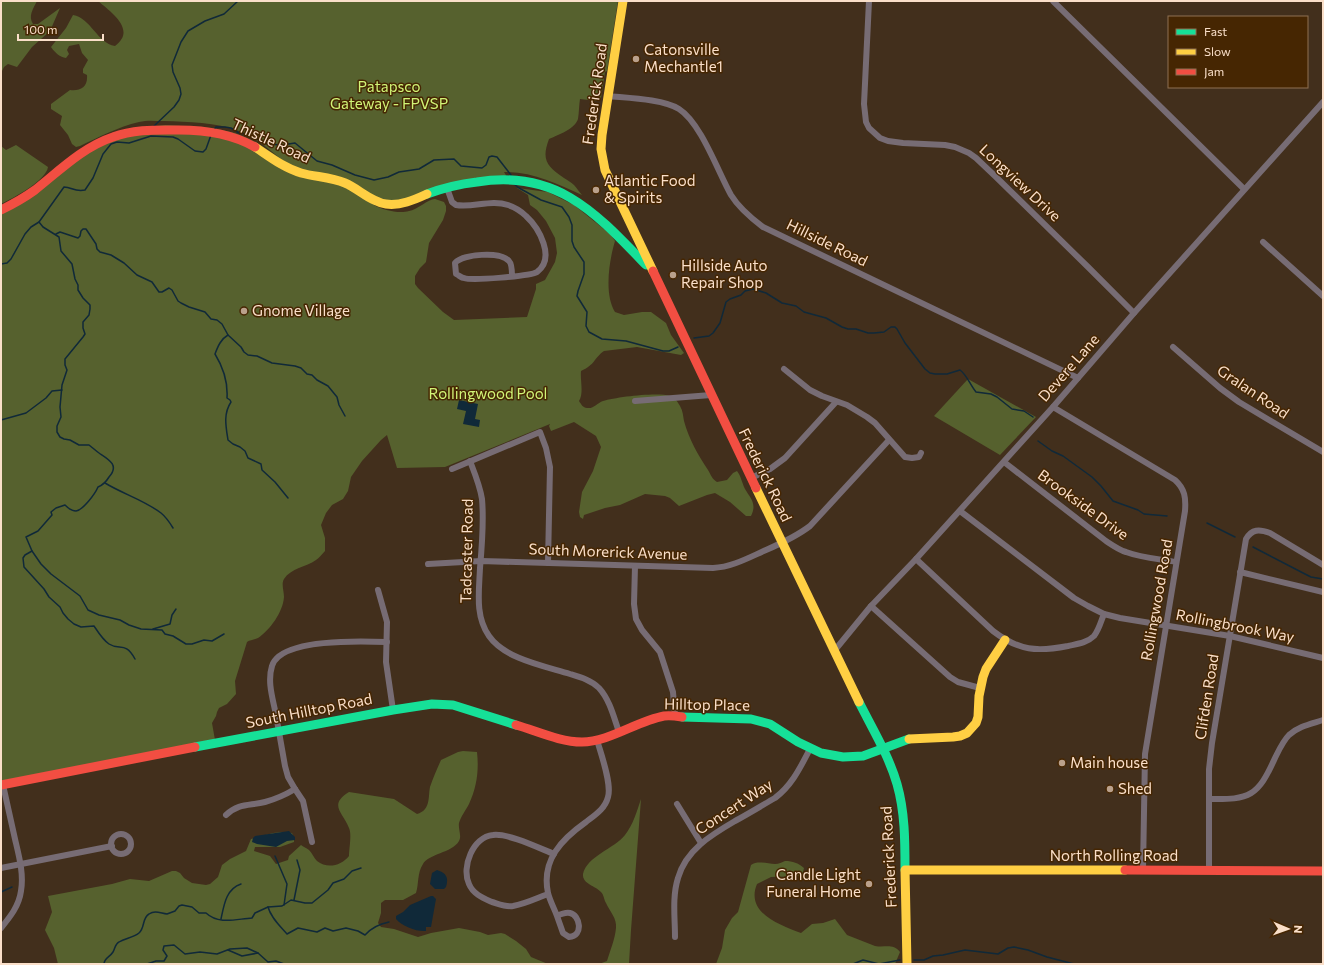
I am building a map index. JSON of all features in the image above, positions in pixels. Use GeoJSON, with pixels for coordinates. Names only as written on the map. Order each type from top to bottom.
{"type":"FeatureCollection","features":[{"type":"Feature","properties":{"kind":"street","name":"Frederick Road"},"geometry":{"type":"LineString","coordinates":[[623,1],[602,135],[601,149],[604,170],[782,543],[882,748],[895,779],[902,804],[905,833],[907,964]]}},
{"type":"Feature","properties":{"kind":"street","name":"Longview Drive"},"geometry":{"type":"LineString","coordinates":[[869,1],[864,104],[866,122],[869,128],[880,138],[888,141],[946,145],[969,152],[1134,313]]}},
{"type":"Feature","properties":{"kind":"street"},"geometry":{"type":"LineString","coordinates":[[1053,1],[1244,189]]}},
{"type":"Feature","properties":{"kind":"street","name":"Hillside Road"},"geometry":{"type":"LineString","coordinates":[[608,96],[662,103],[679,109],[685,113],[693,122],[700,134],[731,195],[744,212],[763,226],[1078,378]]}},
{"type":"Feature","properties":{"kind":"street","name":"Devere Lane"},"geometry":{"type":"LineString","coordinates":[[835,650],[871,606],[1004,462],[1134,313],[1323,102]]}},
{"type":"Feature","properties":{"kind":"street","name":"Thistle Road"},"geometry":{"type":"LineString","coordinates":[[1,210],[25,197],[90,149],[118,134],[148,130],[175,129],[213,131],[248,143],[294,171],[342,182],[376,202],[385,204],[402,204],[447,188],[483,182],[512,179],[539,183],[567,194],[577,200],[615,232],[653,272]]}},
{"type":"Feature","properties":{"kind":"street"},"geometry":{"type":"LineString","coordinates":[[447,188],[452,202],[456,205],[500,203],[518,210],[532,222],[544,245],[546,258],[544,264],[536,273],[512,276],[465,279],[456,274],[455,263],[462,258],[473,256],[494,256],[508,260],[512,276]]}},
{"type":"Feature","properties":{"kind":"street"},"geometry":{"type":"LineString","coordinates":[[1263,242],[1323,296]]}},
{"type":"Feature","properties":{"kind":"street","name":"Gralan Road"},"geometry":{"type":"LineString","coordinates":[[1173,348],[1239,402],[1323,452]]}},
{"type":"Feature","properties":{"kind":"street"},"geometry":{"type":"LineString","coordinates":[[784,369],[810,390],[847,406],[867,417],[904,457],[919,457],[921,453]]}},
{"type":"Feature","properties":{"kind":"street"},"geometry":{"type":"LineString","coordinates":[[635,400],[711,395]]}},
{"type":"Feature","properties":{"kind":"street"},"geometry":{"type":"LineString","coordinates":[[751,478],[770,469],[785,458],[836,402]]}},
{"type":"Feature","properties":{"kind":"street","name":"Rollingwood Road"},"geometry":{"type":"LineString","coordinates":[[1053,407],[1176,480],[1181,485],[1185,495],[1186,502],[1145,754],[1144,870]]}},
{"type":"Feature","properties":{"kind":"street"},"geometry":{"type":"LineString","coordinates":[[452,469],[540,432],[546,448],[550,467],[548,563]]}},
{"type":"Feature","properties":{"kind":"street","name":"South Morerick Avenue"},"geometry":{"type":"LineString","coordinates":[[428,564],[481,561],[713,568],[737,563],[782,543],[801,533],[810,526],[889,440]]}},
{"type":"Feature","properties":{"kind":"street","name":"Tadcaster Road"},"geometry":{"type":"LineString","coordinates":[[470,461],[477,477],[482,500],[479,611],[484,628],[495,644],[510,654],[581,677],[594,684],[604,696],[619,732]]}},
{"type":"Feature","properties":{"kind":"street","name":"Brookside Drive"},"geometry":{"type":"LineString","coordinates":[[1004,462],[1116,547],[1125,552],[1136,555],[1176,562]]}},
{"type":"Feature","properties":{"kind":"street","name":"Rollingbrook Way"},"geometry":{"type":"LineString","coordinates":[[960,511],[1074,598],[1104,614],[1135,621],[1230,636],[1323,658]]}},
{"type":"Feature","properties":{"kind":"street","name":"Clifden Road"},"geometry":{"type":"LineString","coordinates":[[1208,870],[1209,769],[1246,539],[1253,531],[1263,530],[1323,565]]}},
{"type":"Feature","properties":{"kind":"street"},"geometry":{"type":"LineString","coordinates":[[916,559],[993,631],[1005,640],[1025,648],[1049,650],[1080,644],[1094,636],[1104,614]]}},
{"type":"Feature","properties":{"kind":"street"},"geometry":{"type":"LineString","coordinates":[[635,566],[634,604],[636,619],[642,630],[660,652],[673,692],[675,716]]}},
{"type":"Feature","properties":{"kind":"street"},"geometry":{"type":"LineString","coordinates":[[1240,572],[1323,592]]}},
{"type":"Feature","properties":{"kind":"street"},"geometry":{"type":"LineString","coordinates":[[378,590],[387,622],[387,674],[393,710]]}},
{"type":"Feature","properties":{"kind":"street"},"geometry":{"type":"LineString","coordinates":[[871,606],[950,677],[958,682],[980,688]]}},
{"type":"Feature","properties":{"kind":"street","name":"Hilltop Place"},"geometry":{"type":"LineString","coordinates":[[619,732],[665,716],[751,719],[761,721],[775,727],[821,753],[833,756],[848,757],[863,756],[907,739],[960,736],[967,733],[976,723],[978,717],[980,688],[986,669],[1005,640]]}},
{"type":"Feature","properties":{"kind":"street"},"geometry":{"type":"LineString","coordinates":[[312,842],[303,801],[288,777],[285,766],[270,680],[272,664],[283,653],[325,643],[354,641],[387,642]]}},
{"type":"Feature","properties":{"kind":"street","name":"South Hilltop Road"},"geometry":{"type":"LineString","coordinates":[[2,785],[420,705],[446,704],[562,739],[582,742],[597,740],[619,732]]}},
{"type":"Feature","properties":{"kind":"street"},"geometry":{"type":"LineString","coordinates":[[1209,799],[1239,798],[1256,791],[1267,777],[1283,742],[1288,736],[1302,726],[1323,720]]}},
{"type":"Feature","properties":{"kind":"street"},"geometry":{"type":"LineString","coordinates":[[557,916],[548,894],[547,886],[548,874],[554,854],[563,841],[599,812],[607,802],[609,796],[609,784],[597,740]]}},
{"type":"Feature","properties":{"kind":"street","name":"Concert Way"},"geometry":{"type":"LineString","coordinates":[[675,937],[675,902],[678,878],[687,858],[712,834],[783,792],[793,779],[810,748]]}},
{"type":"Feature","properties":{"kind":"street"},"geometry":{"type":"LineString","coordinates":[[1,928],[14,912],[19,901],[22,879],[2,785]]}},
{"type":"Feature","properties":{"kind":"street"},"geometry":{"type":"LineString","coordinates":[[226,815],[237,807],[265,802],[295,789]]}},
{"type":"Feature","properties":{"kind":"street"},"geometry":{"type":"LineString","coordinates":[[676,804],[701,843]]}},
{"type":"Feature","properties":{"kind":"street"},"geometry":{"type":"LineString","coordinates":[[548,894],[514,906],[502,905],[486,900],[474,891],[469,885],[466,872],[472,851],[476,844],[480,840],[492,835],[507,836],[554,854]]}},
{"type":"Feature","properties":{"kind":"street"},"geometry":{"type":"LineString","coordinates":[[1,868],[112,846]]}},
{"type":"Feature","properties":{"kind":"street","name":"North Rolling Road"},"geometry":{"type":"LineString","coordinates":[[905,870],[1323,871]]}},
{"type":"Feature","properties":{"kind":"green space"},"geometry":{"type":"Polygon","coordinates":[[[1,1],[37,1],[31,15],[33,24],[38,24],[60,8],[50,31],[32,47],[17,67],[8,64],[4,67],[1,73],[1,1]]]}},
{"type":"Feature","properties":{"kind":"green space"},"geometry":{"type":"Polygon","coordinates":[[[98,1],[618,1],[607,71],[605,72],[601,98],[597,101],[580,99],[578,119],[576,123],[566,131],[549,139],[547,146],[547,162],[553,170],[573,184],[582,195],[536,176],[504,172],[507,177],[393,202],[375,198],[374,205],[386,210],[405,212],[415,209],[432,199],[444,202],[446,211],[443,220],[429,243],[426,262],[415,276],[415,284],[443,312],[454,320],[527,317],[536,289],[536,284],[545,280],[555,262],[557,253],[555,238],[546,221],[537,210],[530,205],[528,195],[517,188],[548,192],[574,205],[610,234],[615,241],[609,268],[609,287],[612,305],[615,312],[624,315],[651,312],[666,323],[671,335],[684,353],[681,355],[637,347],[604,351],[592,364],[581,371],[582,390],[579,401],[582,406],[589,408],[594,407],[603,401],[618,398],[647,395],[664,395],[673,397],[681,408],[688,434],[694,447],[714,480],[717,482],[727,480],[737,471],[753,505],[753,512],[751,516],[746,516],[730,502],[715,493],[679,506],[670,498],[665,496],[645,494],[620,505],[584,515],[583,519],[580,517],[579,512],[582,492],[593,471],[601,447],[596,436],[574,422],[551,431],[549,426],[550,424],[445,467],[397,468],[387,435],[362,461],[351,477],[348,491],[343,499],[332,505],[326,513],[321,525],[325,538],[325,551],[316,560],[287,575],[283,583],[283,603],[275,620],[263,635],[247,642],[235,681],[236,694],[227,704],[219,708],[212,723],[215,740],[1,781],[1,207],[19,198],[58,169],[131,129],[165,125],[213,128],[235,133],[256,142],[280,158],[245,133],[221,126],[192,122],[142,121],[116,129],[80,146],[76,147],[72,144],[68,135],[60,125],[62,116],[51,109],[51,104],[70,90],[77,90],[85,86],[87,75],[83,73],[83,69],[88,60],[82,53],[79,44],[69,46],[67,50],[69,54],[66,58],[62,57],[51,47],[66,28],[73,15],[85,21],[103,40],[115,46],[121,40],[123,28],[115,16],[98,1]]]}},
{"type":"Feature","properties":{"kind":"green space"},"geometry":{"type":"Polygon","coordinates":[[[16,145],[48,167],[42,178],[21,193],[1,204],[1,146],[6,150],[16,145]]]}},
{"type":"Feature","properties":{"kind":"green space"},"geometry":{"type":"Polygon","coordinates":[[[968,379],[1036,417],[1000,455],[934,416],[968,379]]]}},
{"type":"Feature","properties":{"kind":"green space"},"geometry":{"type":"Polygon","coordinates":[[[463,751],[477,752],[478,765],[476,785],[472,798],[459,823],[459,841],[456,845],[430,858],[423,864],[420,871],[416,893],[403,900],[385,900],[381,903],[381,913],[378,923],[381,927],[394,929],[418,937],[459,928],[488,935],[501,933],[516,941],[526,949],[531,957],[548,964],[58,964],[54,948],[45,930],[52,912],[48,896],[112,884],[130,879],[149,881],[172,871],[180,873],[184,878],[192,883],[206,885],[210,884],[218,877],[222,865],[246,851],[251,839],[282,832],[292,833],[294,842],[280,847],[255,847],[254,851],[270,856],[276,864],[288,860],[289,856],[301,845],[309,850],[317,861],[329,866],[338,864],[349,856],[350,831],[338,805],[339,801],[343,797],[349,792],[394,799],[417,814],[425,810],[427,806],[430,787],[441,760],[463,751]]]}},
{"type":"Feature","properties":{"kind":"green space"},"geometry":{"type":"Polygon","coordinates":[[[641,799],[629,964],[599,964],[607,961],[615,936],[616,924],[602,893],[587,883],[583,877],[583,874],[590,862],[595,857],[625,835],[633,822],[641,799]]]}},
{"type":"Feature","properties":{"kind":"green space"},"geometry":{"type":"Polygon","coordinates":[[[785,861],[793,862],[804,868],[801,876],[771,877],[757,884],[755,894],[756,903],[760,910],[775,922],[801,933],[812,924],[823,923],[835,919],[847,935],[875,946],[892,947],[897,949],[900,952],[895,964],[716,964],[722,948],[725,930],[732,918],[738,912],[751,865],[760,862],[776,864],[785,861]]]}},
{"type":"Feature","properties":{"kind":"water"},"geometry":{"type":"Polygon","coordinates":[[[459,400],[478,404],[475,419],[480,420],[479,427],[463,424],[466,411],[457,409],[459,400]]]}},
{"type":"Feature","properties":{"kind":"water"},"geometry":{"type":"Polygon","coordinates":[[[289,831],[295,837],[295,840],[287,841],[276,847],[252,842],[255,836],[289,831]]]}},
{"type":"Feature","properties":{"kind":"water"},"geometry":{"type":"Polygon","coordinates":[[[437,870],[445,874],[447,878],[446,887],[444,889],[435,889],[430,884],[432,873],[437,870]]]}},
{"type":"Feature","properties":{"kind":"water"},"geometry":{"type":"Polygon","coordinates":[[[431,896],[436,899],[431,927],[426,927],[426,931],[418,931],[410,928],[396,919],[396,916],[410,905],[431,896]]]}},
{"type":"Feature","properties":{"kind":"waterway"},"geometry":{"type":"LineString","coordinates":[[154,126],[174,107],[179,100],[181,94],[180,88],[173,72],[172,65],[181,42],[188,31],[205,21],[224,14],[238,1]]}},
{"type":"Feature","properties":{"kind":"waterway"},"geometry":{"type":"LineString","coordinates":[[214,130],[216,127],[231,128],[239,133],[247,134],[267,144],[282,145],[295,143],[317,161],[332,165],[355,175],[374,180],[388,177],[399,172],[419,169],[434,160],[454,159],[461,166],[482,168],[486,165],[489,157],[492,156],[497,157],[511,175]]}},
{"type":"Feature","properties":{"kind":"waterway"},"geometry":{"type":"LineString","coordinates":[[1,264],[7,263],[11,259],[25,234],[31,227],[39,222],[64,187],[85,190],[93,178],[103,154],[111,144],[117,142],[129,143],[151,136],[173,137],[195,151],[203,152],[206,149],[211,135]]}},
{"type":"Feature","properties":{"kind":"waterway"},"geometry":{"type":"LineString","coordinates":[[514,182],[514,184],[519,188],[541,200],[562,207],[569,217],[572,225],[572,241],[574,247],[584,262],[584,274],[577,296],[587,312],[586,326],[589,332],[602,339],[626,341],[663,351],[669,351],[678,347]]}},
{"type":"Feature","properties":{"kind":"waterway"},"geometry":{"type":"LineString","coordinates":[[39,222],[43,227],[59,237],[61,251],[72,264],[78,290],[90,305],[89,315],[83,322],[85,334],[65,359],[67,370],[62,385],[60,407],[61,417],[57,426],[57,432],[60,437],[64,439],[70,440],[79,445],[89,445],[109,460],[112,463],[113,469],[107,480],[98,487],[92,497],[82,508],[76,511],[65,505],[56,508],[51,512],[52,515],[38,531],[26,537],[32,551],[41,564],[51,574],[80,596],[88,610],[99,615],[120,620],[141,629],[162,630],[165,634],[173,636],[186,644],[192,644],[204,640],[212,641],[224,634]]}},
{"type":"Feature","properties":{"kind":"waterway"},"geometry":{"type":"LineString","coordinates":[[56,234],[60,232],[78,238],[81,231],[86,229],[100,252],[111,255],[124,263],[137,275],[152,282],[159,292],[169,288],[172,290],[178,301],[189,307],[205,312],[211,319],[217,320],[222,324],[228,335],[248,355],[257,356],[272,363],[301,368],[307,374],[312,375],[317,380],[328,386],[337,397],[339,405],[345,416]]}},
{"type":"Feature","properties":{"kind":"waterway"},"geometry":{"type":"LineString","coordinates":[[694,338],[709,336],[713,333],[720,323],[726,302],[741,295],[745,291],[753,289],[766,293],[782,303],[796,306],[804,312],[826,318],[848,329],[856,329],[868,333],[874,333],[884,332],[891,327],[895,327],[905,343],[925,369],[930,373],[947,374],[960,370],[976,392],[991,394],[1012,409],[1024,411],[1033,417]]}},
{"type":"Feature","properties":{"kind":"waterway"},"geometry":{"type":"LineString","coordinates":[[228,335],[220,343],[215,354],[224,375],[227,386],[227,398],[231,402],[226,416],[228,440],[245,451],[248,458],[261,464],[262,470],[275,482],[288,498]]}},
{"type":"Feature","properties":{"kind":"waterway"},"geometry":{"type":"LineString","coordinates":[[1,420],[26,413],[46,398],[52,391],[62,390]]}},
{"type":"Feature","properties":{"kind":"waterway"},"geometry":{"type":"LineString","coordinates":[[1038,441],[1052,451],[1063,456],[1092,477],[1113,501],[1138,510],[1144,514],[1167,516]]}},
{"type":"Feature","properties":{"kind":"waterway"},"geometry":{"type":"LineString","coordinates":[[105,483],[154,508],[165,516],[173,528]]}},
{"type":"Feature","properties":{"kind":"waterway"},"geometry":{"type":"LineString","coordinates":[[1207,523],[1235,537]]}},
{"type":"Feature","properties":{"kind":"waterway"},"geometry":{"type":"LineString","coordinates":[[1253,547],[1311,577],[1323,579]]}},
{"type":"Feature","properties":{"kind":"waterway"},"geometry":{"type":"LineString","coordinates":[[32,551],[23,558],[24,567],[44,589],[49,597],[60,607],[68,619],[81,627],[94,626],[109,644],[125,648],[135,659]]}},
{"type":"Feature","properties":{"kind":"waterway"},"geometry":{"type":"LineString","coordinates":[[153,629],[170,624],[172,615],[176,609]]}},
{"type":"Feature","properties":{"kind":"waterway"},"geometry":{"type":"LineString","coordinates":[[275,856],[287,884],[284,905]]}},
{"type":"Feature","properties":{"kind":"waterway"},"geometry":{"type":"LineString","coordinates":[[294,900],[300,870],[297,860]]}},
{"type":"Feature","properties":{"kind":"waterway"},"geometry":{"type":"LineString","coordinates":[[104,964],[105,960],[113,952],[116,945],[139,933],[145,918],[153,912],[167,914],[175,911],[182,905],[192,907],[199,913],[206,913],[216,919],[234,920],[252,918],[255,913],[268,907],[282,906],[291,900],[312,903],[328,890],[333,883],[344,879],[352,871],[361,868]]}},
{"type":"Feature","properties":{"kind":"waterway"},"geometry":{"type":"LineString","coordinates":[[221,919],[226,898],[236,886],[241,884]]}},
{"type":"Feature","properties":{"kind":"waterway"},"geometry":{"type":"LineString","coordinates":[[1,892],[12,887]]}},
{"type":"Feature","properties":{"kind":"waterway"},"geometry":{"type":"LineString","coordinates":[[268,907],[273,918],[287,934],[298,928],[317,932],[325,928],[333,931],[346,928],[358,931],[365,935],[376,926],[389,922]]}},
{"type":"Feature","properties":{"kind":"waterway"},"geometry":{"type":"LineString","coordinates":[[147,964],[156,961],[164,961],[167,956],[163,950],[164,946],[174,945],[185,954],[200,952],[217,954],[230,949],[247,948],[258,953],[268,962],[276,961],[284,964]]}},
{"type":"Feature","properties":{"kind":"waterway"},"geometry":{"type":"LineString","coordinates":[[914,960],[924,960],[933,956],[965,950],[998,954],[1008,948],[1014,947],[1074,964]]}},
{"type":"Feature","properties":{"kind":"waterway"},"geometry":{"type":"LineString","coordinates":[[228,950],[242,956],[258,953]]}},
{"type":"Feature","properties":{"kind":"waterway"},"geometry":{"type":"LineString","coordinates":[[853,964],[863,960],[879,964],[900,960]]}},
{"type":"Feature","properties":{"kind":"traffic: fast"},"geometry":{"type":"LineString","coordinates":[[427,194],[464,184],[505,180],[530,182],[552,189],[573,199],[592,212],[646,265]]}},
{"type":"Feature","properties":{"kind":"traffic: fast"},"geometry":{"type":"LineString","coordinates":[[859,702],[885,753],[897,784],[900,795],[905,837],[905,870]]}},
{"type":"Feature","properties":{"kind":"traffic: fast"},"geometry":{"type":"LineString","coordinates":[[195,747],[432,704],[453,705],[516,725]]}},
{"type":"Feature","properties":{"kind":"traffic: fast"},"geometry":{"type":"LineString","coordinates":[[682,717],[751,719],[770,724],[798,742],[821,753],[843,757],[863,756],[909,739]]}},
{"type":"Feature","properties":{"kind":"traffic: slow"},"geometry":{"type":"LineString","coordinates":[[623,1],[601,149],[605,170],[653,271]]}},
{"type":"Feature","properties":{"kind":"traffic: slow"},"geometry":{"type":"LineString","coordinates":[[255,147],[277,162],[289,168],[301,173],[334,179],[345,183],[381,203],[402,203],[427,194]]}},
{"type":"Feature","properties":{"kind":"traffic: slow"},"geometry":{"type":"LineString","coordinates":[[756,488],[859,702]]}},
{"type":"Feature","properties":{"kind":"traffic: slow"},"geometry":{"type":"LineString","coordinates":[[909,739],[953,737],[967,733],[976,723],[978,717],[979,696],[986,669],[1005,640]]}},
{"type":"Feature","properties":{"kind":"traffic: slow"},"geometry":{"type":"LineString","coordinates":[[907,964],[905,870],[1125,870]]}},
{"type":"Feature","properties":{"kind":"traffic: jam"},"geometry":{"type":"LineString","coordinates":[[1,210],[35,190],[81,153],[102,141],[121,134],[154,130],[199,131],[228,136],[255,147]]}},
{"type":"Feature","properties":{"kind":"traffic: jam"},"geometry":{"type":"LineString","coordinates":[[653,271],[756,488]]}},
{"type":"Feature","properties":{"kind":"traffic: jam"},"geometry":{"type":"LineString","coordinates":[[516,725],[557,738],[574,742],[582,742],[602,739],[644,722],[664,716],[682,717]]}},
{"type":"Feature","properties":{"kind":"traffic: jam"},"geometry":{"type":"LineString","coordinates":[[1,785],[195,747]]}},
{"type":"Feature","properties":{"kind":"traffic: jam"},"geometry":{"type":"LineString","coordinates":[[1125,870],[1323,871]]}},
{"type":"Feature","properties":{"kind":"place","name":"Catonsville Mechantle1"},"geometry":{"type":"Point","coordinates":[636,59]}},
{"type":"Feature","properties":{"kind":"place","name":"Atlantic Food & Spirits"},"geometry":{"type":"Point","coordinates":[596,190]}},
{"type":"Feature","properties":{"kind":"place","name":"Hillside Auto Repair Shop"},"geometry":{"type":"Point","coordinates":[673,275]}},
{"type":"Feature","properties":{"kind":"place","name":"Gnome Village"},"geometry":{"type":"Point","coordinates":[244,311]}},
{"type":"Feature","properties":{"kind":"place","name":"Main house"},"geometry":{"type":"Point","coordinates":[1062,763]}},
{"type":"Feature","properties":{"kind":"place","name":"Shed"},"geometry":{"type":"Point","coordinates":[1110,789]}},
{"type":"Feature","properties":{"kind":"place","name":"Candle Light Funeral Home"},"geometry":{"type":"Point","coordinates":[869,884]}},
{"type":"Feature","properties":{"kind":"park label","name":"Patapsco Gateway - FPVSP"},"geometry":{"type":"Point","coordinates":[389,96]}},
{"type":"Feature","properties":{"kind":"park label","name":"Rollingwood Pool"},"geometry":{"type":"Point","coordinates":[488,394]}}]}
